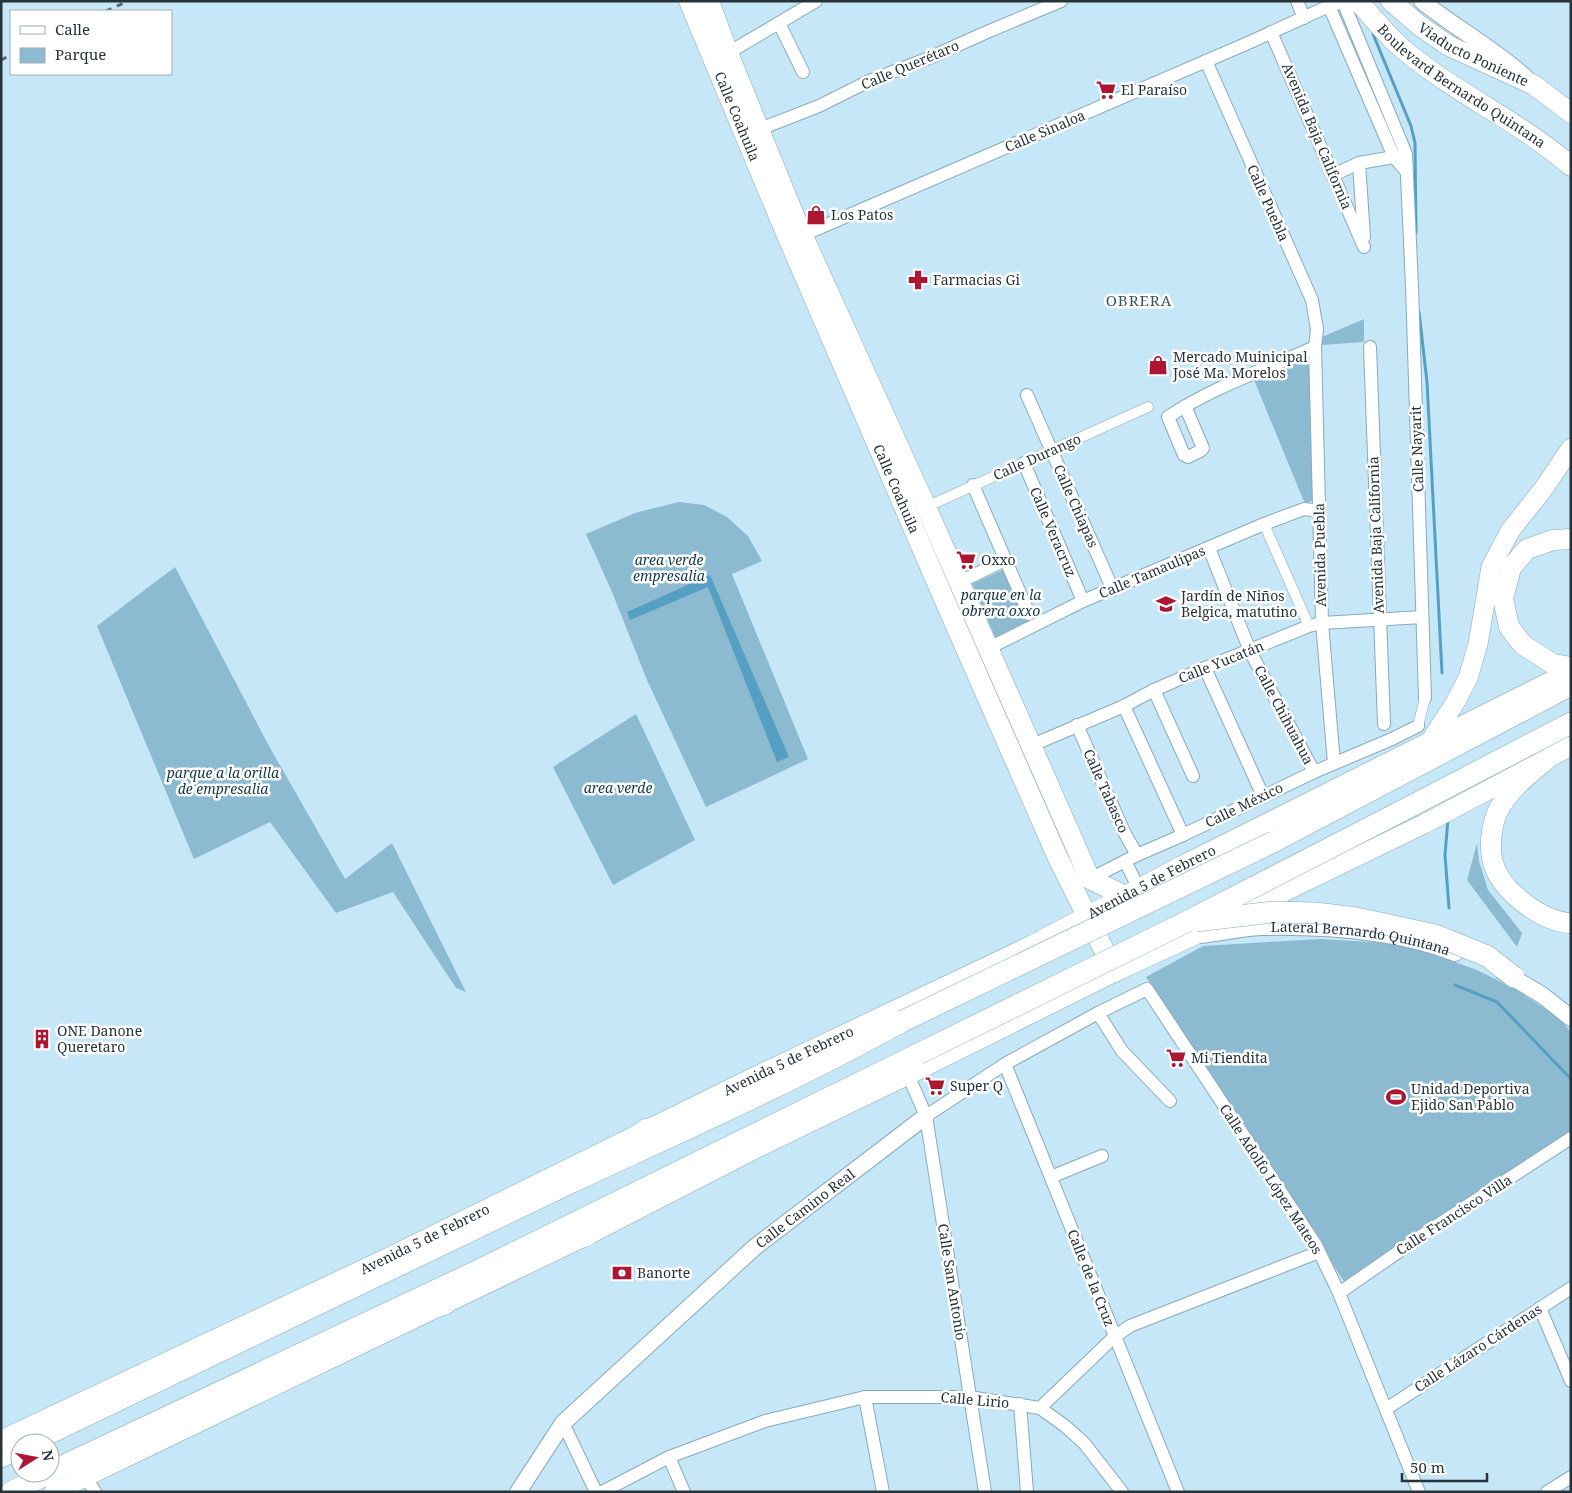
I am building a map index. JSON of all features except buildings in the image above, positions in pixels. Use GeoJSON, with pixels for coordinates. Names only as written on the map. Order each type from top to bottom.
{"type":"FeatureCollection","features":[{"type":"Feature","properties":{"kind":"highway","name":"Avenida 5 de Febrero"},"geometry":{"type":"LineString","coordinates":[[50,1433],[570,1183],[710,1119],[852,1050],[903,1022],[1273,842],[1571,685]]}},
{"type":"Feature","properties":{"kind":"highway"},"geometry":{"type":"LineString","coordinates":[[60,1468],[479,1270],[918,1054],[1188,930],[1419,802],[1571,723]]}},
{"type":"Feature","properties":{"kind":"highway"},"geometry":{"type":"LineString","coordinates":[[1188,930],[1273,912],[1315,913],[1356,918],[1435,935],[1487,956],[1514,977]]}},
{"type":"Feature","properties":{"kind":"highway"},"geometry":{"type":"LineString","coordinates":[[570,1183],[647,1129]]}},
{"type":"Feature","properties":{"kind":"highway"},"geometry":{"type":"LineString","coordinates":[[586,1236],[629,1196]]}},
{"type":"Feature","properties":{"kind":"highway"},"geometry":{"type":"LineString","coordinates":[[271,1313],[360,1285]]}},
{"type":"Feature","properties":{"kind":"highway"},"geometry":{"type":"LineString","coordinates":[[354,1329],[445,1304]]}},
{"type":"Feature","properties":{"kind":"highway"},"geometry":{"type":"LineString","coordinates":[[11,1492],[29,1483]]}},
{"type":"Feature","properties":{"kind":"main road","name":"Viaducto Poniente"},"geometry":{"type":"LineString","coordinates":[[1391,1],[1420,26],[1449,46],[1534,85]]}},
{"type":"Feature","properties":{"kind":"main road","name":"Boulevard Bernardo Quintana"},"geometry":{"type":"LineString","coordinates":[[1350,2],[1404,51],[1552,150],[1571,166]]}},
{"type":"Feature","properties":{"kind":"main road","name":"Calle Coahuila"},"geometry":{"type":"LineString","coordinates":[[702,4],[728,54],[803,235],[989,648],[1030,746],[1081,884],[1087,915],[1115,972]]}},
{"type":"Feature","properties":{"kind":"main road","name":"Calle Coahuila"},"geometry":{"type":"LineString","coordinates":[[702,4],[785,231],[941,592],[1081,884]]}},
{"type":"Feature","properties":{"kind":"main road"},"geometry":{"type":"LineString","coordinates":[[1534,85],[1571,114]]}},
{"type":"Feature","properties":{"kind":"main road"},"geometry":{"type":"LineString","coordinates":[[1430,742],[1455,704],[1468,678],[1478,644],[1491,567],[1510,532],[1544,488],[1571,448]]}},
{"type":"Feature","properties":{"kind":"main road"},"geometry":{"type":"LineString","coordinates":[[1571,539],[1553,540],[1527,549],[1511,568],[1502,598],[1509,626],[1523,645],[1553,664],[1571,667]]}},
{"type":"Feature","properties":{"kind":"main road","name":"Avenida 5 de Febrero"},"geometry":{"type":"LineString","coordinates":[[1,1440],[396,1254],[840,1035],[1032,945],[1183,864],[1571,670]]}},
{"type":"Feature","properties":{"kind":"main road"},"geometry":{"type":"LineString","coordinates":[[54,1492],[90,1484],[445,1304],[586,1236],[754,1149],[1115,972],[1188,930],[1424,824],[1571,746]]}},
{"type":"Feature","properties":{"kind":"main road"},"geometry":{"type":"LineString","coordinates":[[1546,760],[1516,786],[1497,814],[1491,839],[1493,863],[1507,888],[1529,908],[1559,923],[1571,923]]}},
{"type":"Feature","properties":{"kind":"main road"},"geometry":{"type":"LineString","coordinates":[[1081,884],[1132,892]]}},
{"type":"Feature","properties":{"kind":"street"},"geometry":{"type":"LineString","coordinates":[[728,54],[816,1]]}},
{"type":"Feature","properties":{"kind":"street","name":"Calle Querétaro"},"geometry":{"type":"LineString","coordinates":[[760,129],[819,106],[869,82],[1061,1]]}},
{"type":"Feature","properties":{"kind":"street"},"geometry":{"type":"LineString","coordinates":[[1297,1],[1304,18]]}},
{"type":"Feature","properties":{"kind":"street"},"geometry":{"type":"LineString","coordinates":[[1422,1],[1445,20],[1509,62],[1534,85]]}},
{"type":"Feature","properties":{"kind":"street","name":"Calle Sinaloa"},"geometry":{"type":"LineString","coordinates":[[803,235],[1329,6],[1350,2]]}},
{"type":"Feature","properties":{"kind":"street","name":"Calle Nayarit"},"geometry":{"type":"LineString","coordinates":[[1350,2],[1346,6],[1406,171],[1412,286],[1425,698],[1418,726]]}},
{"type":"Feature","properties":{"kind":"street","name":"Calle Nayarit"},"geometry":{"type":"LineString","coordinates":[[1329,6],[1400,156]]}},
{"type":"Feature","properties":{"kind":"street"},"geometry":{"type":"LineString","coordinates":[[779,23],[803,72]]}},
{"type":"Feature","properties":{"kind":"street","name":"Avenida Baja California"},"geometry":{"type":"LineString","coordinates":[[1272,32],[1364,247],[1359,163]]}},
{"type":"Feature","properties":{"kind":"street","name":"Calle Puebla"},"geometry":{"type":"LineString","coordinates":[[1206,61],[1312,300],[1317,329],[1316,348]]}},
{"type":"Feature","properties":{"kind":"street"},"geometry":{"type":"LineString","coordinates":[[1333,175],[1359,163],[1400,156]]}},
{"type":"Feature","properties":{"kind":"street","name":"Avenida Baja California"},"geometry":{"type":"LineString","coordinates":[[1370,347],[1384,724]]}},
{"type":"Feature","properties":{"kind":"street"},"geometry":{"type":"LineString","coordinates":[[1185,406],[1202,445],[1201,450],[1189,456],[1184,455],[1168,417],[1185,406],[1217,390],[1316,348]]}},
{"type":"Feature","properties":{"kind":"street","name":"Avenida Puebla"},"geometry":{"type":"LineString","coordinates":[[1316,348],[1320,511],[1315,625],[1334,763]]}},
{"type":"Feature","properties":{"kind":"street","name":"Calle Chiapas"},"geometry":{"type":"LineString","coordinates":[[1027,395],[1112,590]]}},
{"type":"Feature","properties":{"kind":"street","name":"Calle Durango"},"geometry":{"type":"LineString","coordinates":[[926,507],[1148,407]]}},
{"type":"Feature","properties":{"kind":"street","name":"Calle Veracruz"},"geometry":{"type":"LineString","coordinates":[[1024,463],[1082,602]]}},
{"type":"Feature","properties":{"kind":"street"},"geometry":{"type":"LineString","coordinates":[[973,485],[1029,614]]}},
{"type":"Feature","properties":{"kind":"street","name":"Calle Tamaulipas"},"geometry":{"type":"LineString","coordinates":[[989,648],[1082,602],[1264,524],[1304,509],[1320,511]]}},
{"type":"Feature","properties":{"kind":"street"},"geometry":{"type":"LineString","coordinates":[[1264,524],[1315,625]]}},
{"type":"Feature","properties":{"kind":"street","name":"Calle Chihuahua"},"geometry":{"type":"LineString","coordinates":[[1208,548],[1250,651],[1314,772]]}},
{"type":"Feature","properties":{"kind":"street"},"geometry":{"type":"LineString","coordinates":[[960,582],[1005,560]]}},
{"type":"Feature","properties":{"kind":"street","name":"Calle Yucatán"},"geometry":{"type":"LineString","coordinates":[[1030,746],[1124,706],[1154,690],[1205,668],[1315,625],[1379,618],[1422,617]]}},
{"type":"Feature","properties":{"kind":"street"},"geometry":{"type":"LineString","coordinates":[[1205,668],[1264,796]]}},
{"type":"Feature","properties":{"kind":"street"},"geometry":{"type":"LineString","coordinates":[[1154,690],[1193,776]]}},
{"type":"Feature","properties":{"kind":"street"},"geometry":{"type":"LineString","coordinates":[[1124,706],[1183,835]]}},
{"type":"Feature","properties":{"kind":"street","name":"Calle Tabasco"},"geometry":{"type":"LineString","coordinates":[[1077,725],[1124,832],[1131,858],[1132,892]]}},
{"type":"Feature","properties":{"kind":"street","name":"Calle México"},"geometry":{"type":"LineString","coordinates":[[1081,884],[1131,858],[1314,772],[1418,726]]}},
{"type":"Feature","properties":{"kind":"street"},"geometry":{"type":"LineString","coordinates":[[1514,977],[1542,995],[1571,1018]]}},
{"type":"Feature","properties":{"kind":"street","name":"Calle Camino Real"},"geometry":{"type":"LineString","coordinates":[[518,1492],[563,1423],[755,1247],[926,1116],[1005,1064],[1098,1013],[1147,989]]}},
{"type":"Feature","properties":{"kind":"street","name":"Calle Adolfo López Mateos"},"geometry":{"type":"LineString","coordinates":[[1147,989],[1320,1252],[1339,1293],[1419,1492]]}},
{"type":"Feature","properties":{"kind":"street"},"geometry":{"type":"LineString","coordinates":[[1098,1013],[1122,1051],[1170,1101]]}},
{"type":"Feature","properties":{"kind":"street","name":"Calle de la Cruz"},"geometry":{"type":"LineString","coordinates":[[1005,1064],[1178,1492]]}},
{"type":"Feature","properties":{"kind":"street","name":"Calle San Antonio"},"geometry":{"type":"LineString","coordinates":[[908,1075],[926,1116],[985,1492]]}},
{"type":"Feature","properties":{"kind":"street","name":"Calle Francisco Villa"},"geometry":{"type":"LineString","coordinates":[[1339,1293],[1422,1235],[1571,1138]]}},
{"type":"Feature","properties":{"kind":"street"},"geometry":{"type":"LineString","coordinates":[[1051,1177],[1102,1156]]}},
{"type":"Feature","properties":{"kind":"street"},"geometry":{"type":"LineString","coordinates":[[1122,1492],[1084,1443],[1040,1408],[1114,1337],[1130,1326],[1320,1252]]}},
{"type":"Feature","properties":{"kind":"street","name":"Calle Lázaro Cárdenas"},"geometry":{"type":"LineString","coordinates":[[1386,1409],[1571,1288]]}},
{"type":"Feature","properties":{"kind":"street"},"geometry":{"type":"LineString","coordinates":[[1540,1308],[1571,1381]]}},
{"type":"Feature","properties":{"kind":"street"},"geometry":{"type":"LineString","coordinates":[[865,1396],[883,1492]]}},
{"type":"Feature","properties":{"kind":"street","name":"Calle Lirio"},"geometry":{"type":"LineString","coordinates":[[602,1492],[669,1457],[765,1421],[865,1396],[969,1397],[1040,1408]]}},
{"type":"Feature","properties":{"kind":"street"},"geometry":{"type":"LineString","coordinates":[[1020,1404],[1027,1492]]}},
{"type":"Feature","properties":{"kind":"street"},"geometry":{"type":"LineString","coordinates":[[563,1423],[596,1492]]}},
{"type":"Feature","properties":{"kind":"street"},"geometry":{"type":"LineString","coordinates":[[669,1457],[684,1492]]}},
{"type":"Feature","properties":{"kind":"street"},"geometry":{"type":"LineString","coordinates":[[1547,1492],[1571,1477]]}},
{"type":"Feature","properties":{"kind":"green space"},"geometry":{"type":"Polygon","coordinates":[[[1364,319],[1364,342],[1322,345],[1322,337],[1364,319]]]}},
{"type":"Feature","properties":{"kind":"green space"},"geometry":{"type":"Polygon","coordinates":[[[1310,349],[1316,499],[1305,504],[1252,375],[1310,349]]]}},
{"type":"Feature","properties":{"kind":"green space","name":"area verde empresalia"},"geometry":{"type":"Polygon","coordinates":[[[679,502],[704,505],[727,517],[748,536],[762,561],[732,574],[808,759],[706,807],[647,680],[612,592],[586,534],[635,513],[679,502]]]}},
{"type":"Feature","properties":{"kind":"green space","name":"parque a la orilla de empresalia"},"geometry":{"type":"Polygon","coordinates":[[[175,567],[269,746],[345,879],[392,843],[466,992],[456,988],[393,892],[336,913],[270,822],[194,859],[97,626],[175,567]]]}},
{"type":"Feature","properties":{"kind":"green space","name":"parque en la obrera oxxo"},"geometry":{"type":"Polygon","coordinates":[[[1007,568],[1031,623],[996,639],[972,584],[1007,568]]]}},
{"type":"Feature","properties":{"kind":"green space","name":"area verde"},"geometry":{"type":"Polygon","coordinates":[[[636,714],[695,840],[613,885],[553,767],[636,714]]]}},
{"type":"Feature","properties":{"kind":"green space"},"geometry":{"type":"Polygon","coordinates":[[[1477,843],[1479,861],[1488,890],[1522,933],[1517,947],[1467,880],[1477,843]]]}},
{"type":"Feature","properties":{"kind":"green space"},"geometry":{"type":"Polygon","coordinates":[[[1320,939],[1390,943],[1424,951],[1477,970],[1513,988],[1557,1016],[1571,1032],[1571,1145],[1345,1283],[1146,977],[1203,946],[1320,939]]]}},
{"type":"Feature","properties":{"kind":"shaded area"},"geometry":{"type":"Polygon","coordinates":[[[710,575],[789,757],[777,762],[708,587],[630,620],[627,612],[710,575]]]}},
{"type":"Feature","properties":{"kind":"waterway"},"geometry":{"type":"LineString","coordinates":[[1373,34],[1411,126],[1415,143],[1416,233]]}},
{"type":"Feature","properties":{"kind":"waterway"},"geometry":{"type":"LineString","coordinates":[[1419,312],[1427,382],[1442,673]]}},
{"type":"Feature","properties":{"kind":"waterway"},"geometry":{"type":"LineString","coordinates":[[1448,819],[1445,855],[1449,908]]}},
{"type":"Feature","properties":{"kind":"waterway"},"geometry":{"type":"LineString","coordinates":[[1455,985],[1497,1002],[1571,1079]]}},
{"type":"Feature","properties":{"kind":"railway"},"geometry":{"type":"LineString","coordinates":[[108,10],[128,1]]}},
{"type":"Feature","properties":{"kind":"railway"},"geometry":{"type":"LineString","coordinates":[[1,60],[10,56]]}},
{"type":"Feature","properties":{"kind":"place","name":"El Paraíso"},"geometry":{"type":"Point","coordinates":[1106,90]}},
{"type":"Feature","properties":{"kind":"place","name":"Los Patos"},"geometry":{"type":"Point","coordinates":[816,215]}},
{"type":"Feature","properties":{"kind":"place","name":"Farmacias Gi"},"geometry":{"type":"Point","coordinates":[918,280]}},
{"type":"Feature","properties":{"kind":"place","name":"Mercado Muinicipal José Ma. Morelos"},"geometry":{"type":"Point","coordinates":[1158,365]}},
{"type":"Feature","properties":{"kind":"place","name":"Oxxo"},"geometry":{"type":"Point","coordinates":[966,560]}},
{"type":"Feature","properties":{"kind":"place","name":"Jardín de Niños Belgica, matutino"},"geometry":{"type":"Point","coordinates":[1166,604]}},
{"type":"Feature","properties":{"kind":"place","name":"ONE Danone Queretaro"},"geometry":{"type":"Point","coordinates":[42,1039]}},
{"type":"Feature","properties":{"kind":"place","name":"Mi Tiendita"},"geometry":{"type":"Point","coordinates":[1176,1058]}},
{"type":"Feature","properties":{"kind":"place","name":"Super Q"},"geometry":{"type":"Point","coordinates":[935,1086]}},
{"type":"Feature","properties":{"kind":"place","name":"Unidad Deportiva Ejido San Pablo"},"geometry":{"type":"Point","coordinates":[1396,1097]}},
{"type":"Feature","properties":{"kind":"place","name":"Banorte"},"geometry":{"type":"Point","coordinates":[622,1273]}},
{"type":"Feature","properties":{"kind":"district","name":"OBRERA"},"geometry":{"type":"Point","coordinates":[1139,301]}}]}
